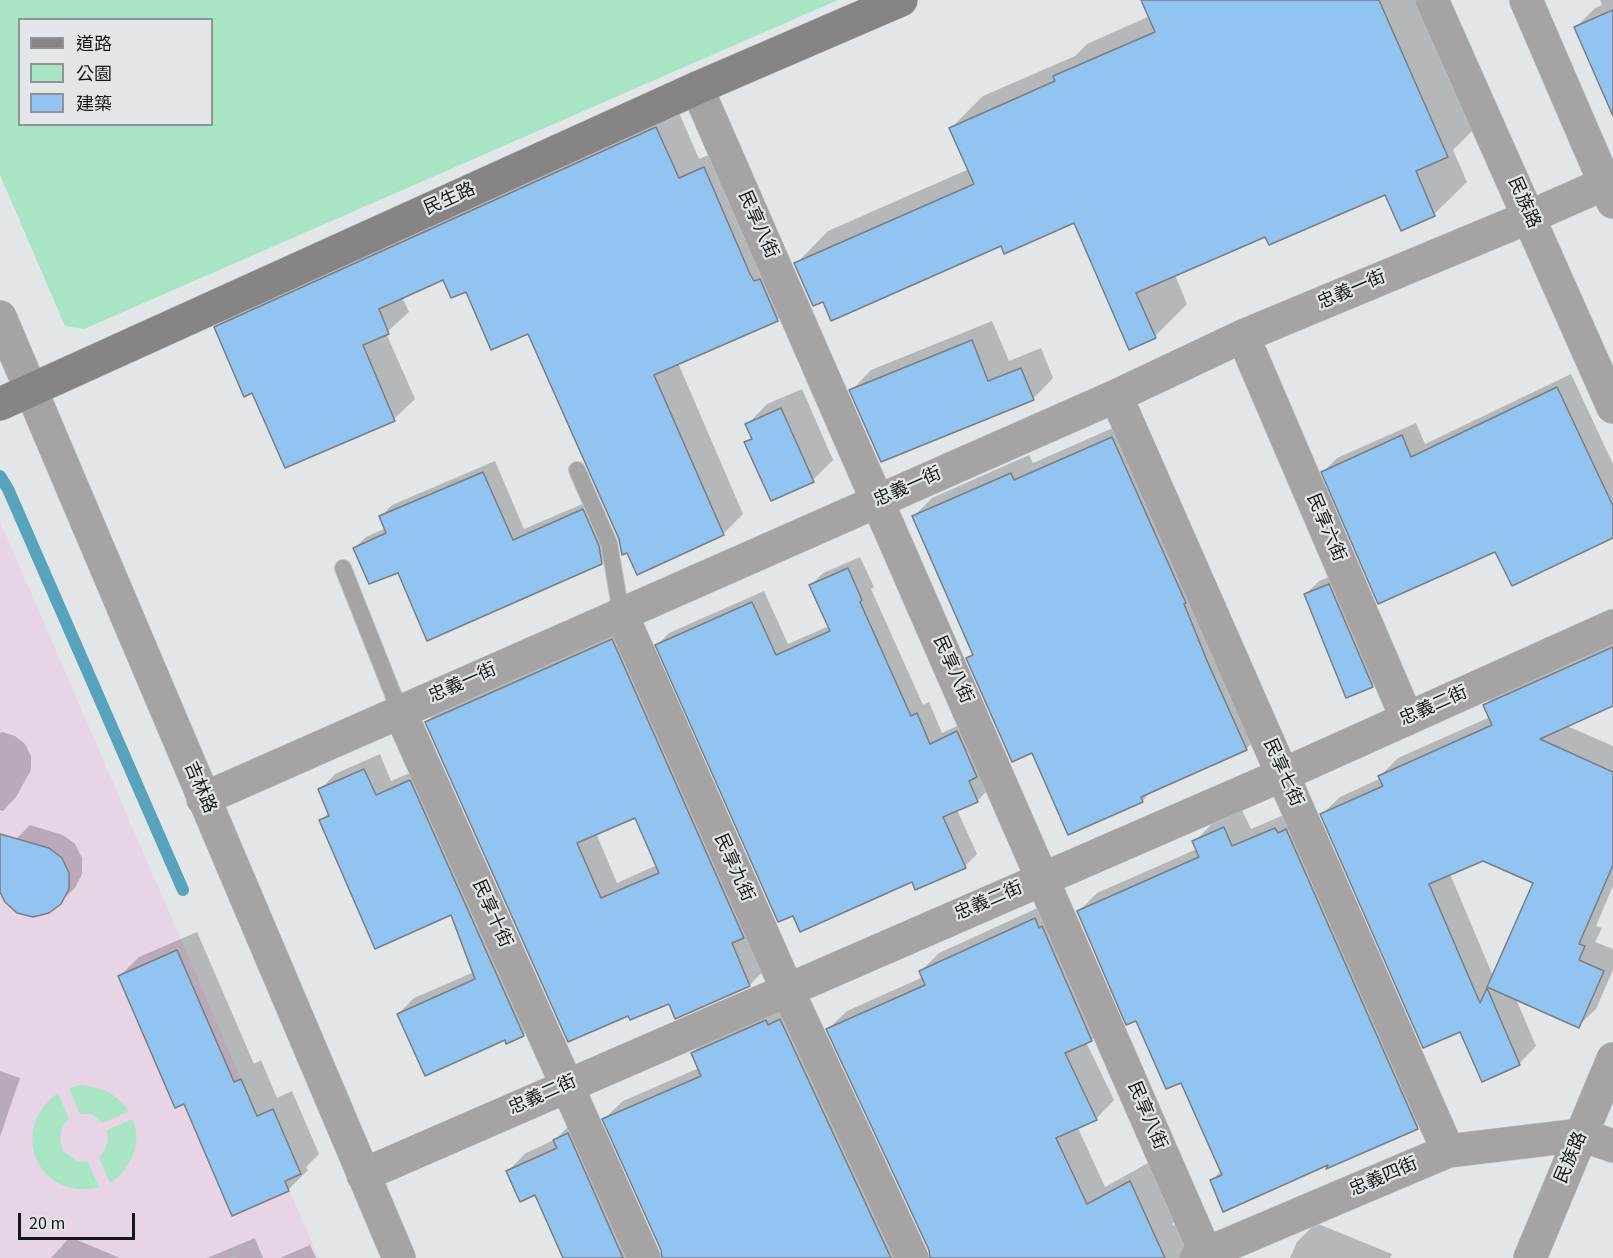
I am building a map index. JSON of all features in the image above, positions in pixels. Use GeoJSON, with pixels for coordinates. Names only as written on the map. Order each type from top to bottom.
{"type":"FeatureCollection","features":[{"type":"Feature","properties":{"kind":"main road","name":"民生路"},"geometry":{"type":"LineString","coordinates":[[0,404],[697,88],[901,0]]}},
{"type":"Feature","properties":{"kind":"street","name":"民族路"},"geometry":{"type":"LineString","coordinates":[[1432,0],[1613,407]]}},
{"type":"Feature","properties":{"kind":"street"},"geometry":{"type":"LineString","coordinates":[[1526,0],[1610,188]]}},
{"type":"Feature","properties":{"kind":"street","name":"民享八街"},"geometry":{"type":"LineString","coordinates":[[697,88],[1043,879],[1201,1256]]}},
{"type":"Feature","properties":{"kind":"street","name":"忠義一街"},"geometry":{"type":"LineString","coordinates":[[203,799],[1116,396],[1243,336],[1529,217],[1610,188]]}},
{"type":"Feature","properties":{"kind":"street","name":"吉林路"},"geometry":{"type":"LineString","coordinates":[[0,316],[399,1258]]}},
{"type":"Feature","properties":{"kind":"street","name":"民享六街"},"geometry":{"type":"LineString","coordinates":[[1243,336],[1407,719]]}},
{"type":"Feature","properties":{"kind":"street","name":"民享七街"},"geometry":{"type":"LineString","coordinates":[[1116,396],[1448,1150]]}},
{"type":"Feature","properties":{"kind":"street","name":"民享九街"},"geometry":{"type":"LineString","coordinates":[[621,613],[787,989],[912,1258]]}},
{"type":"Feature","properties":{"kind":"street","name":"忠義二街"},"geometry":{"type":"LineString","coordinates":[[363,1174],[1282,775],[1613,626]]}},
{"type":"Feature","properties":{"kind":"street","name":"民享十街"},"geometry":{"type":"LineString","coordinates":[[400,712],[644,1258]]}},
{"type":"Feature","properties":{"kind":"street","name":"民族路"},"geometry":{"type":"LineString","coordinates":[[1530,1258],[1613,1059]]}},
{"type":"Feature","properties":{"kind":"street"},"geometry":{"type":"LineString","coordinates":[[1581,1135],[1613,1146]]}},
{"type":"Feature","properties":{"kind":"street","name":"忠義四街"},"geometry":{"type":"LineString","coordinates":[[1201,1256],[1448,1150],[1581,1135]]}},
{"type":"Feature","properties":{"kind":"lane","name":"民享九街"},"geometry":{"type":"LineString","coordinates":[[577,470],[609,543],[621,613]]}},
{"type":"Feature","properties":{"kind":"lane","name":"民享十街"},"geometry":{"type":"LineString","coordinates":[[343,568],[400,712]]}},
{"type":"Feature","properties":{"kind":"shaded area"},"geometry":{"type":"Polygon","coordinates":[[[0,521],[319,1258],[237,1258],[236,1255],[229,1258],[0,1258],[0,521]]]}},
{"type":"Feature","properties":{"kind":"green space"},"geometry":{"type":"Polygon","coordinates":[[[0,0],[838,0],[84,329],[65,326],[0,175],[0,0]]]}},
{"type":"Feature","properties":{"kind":"green space"},"geometry":{"type":"Polygon","coordinates":[[[81,1085],[108,1092],[129,1111],[103,1123],[91,1114],[80,1114],[69,1088],[81,1085]]]}},
{"type":"Feature","properties":{"kind":"green space"},"geometry":{"type":"Polygon","coordinates":[[[58,1093],[69,1119],[63,1126],[61,1134],[63,1151],[77,1161],[88,1162],[99,1187],[78,1189],[60,1184],[46,1173],[36,1159],[32,1143],[34,1125],[43,1108],[58,1093]]]}},
{"type":"Feature","properties":{"kind":"green space"},"geometry":{"type":"Polygon","coordinates":[[[132,1119],[136,1137],[133,1155],[124,1171],[110,1183],[99,1157],[107,1145],[107,1130],[132,1119]]]}},
{"type":"Feature","properties":{"kind":"building"},"geometry":{"type":"Polygon","coordinates":[[[1141,0],[1379,0],[1448,157],[1416,171],[1435,216],[1401,231],[1385,195],[1269,245],[1265,237],[1136,293],[1156,338],[1129,350],[1074,223],[1004,254],[1001,246],[831,321],[823,302],[813,306],[794,263],[974,184],[949,128],[1055,81],[1053,76],[1155,32],[1141,0]]]}},
{"type":"Feature","properties":{"kind":"building"},"geometry":{"type":"Polygon","coordinates":[[[1613,10],[1613,116],[1574,27],[1613,10]]]}},
{"type":"Feature","properties":{"kind":"building"},"geometry":{"type":"Polygon","coordinates":[[[656,127],[679,178],[704,167],[750,274],[754,281],[760,279],[778,321],[654,375],[724,535],[637,575],[627,553],[622,555],[619,539],[528,334],[491,350],[466,292],[451,298],[443,280],[379,309],[389,334],[363,345],[395,421],[285,468],[252,393],[244,397],[214,327],[656,127]]]}},
{"type":"Feature","properties":{"kind":"building"},"geometry":{"type":"Polygon","coordinates":[[[972,340],[988,381],[1021,368],[1034,400],[881,462],[849,390],[972,340]]]}},
{"type":"Feature","properties":{"kind":"building"},"geometry":{"type":"Polygon","coordinates":[[[1557,387],[1613,506],[1613,538],[1512,586],[1495,552],[1378,604],[1321,472],[1402,435],[1411,457],[1557,387]]]}},
{"type":"Feature","properties":{"kind":"building"},"geometry":{"type":"Polygon","coordinates":[[[781,408],[814,482],[771,501],[744,442],[752,439],[745,424],[781,408]]]}},
{"type":"Feature","properties":{"kind":"building"},"geometry":{"type":"Polygon","coordinates":[[[1112,437],[1186,603],[1184,604],[1208,663],[1247,750],[1141,797],[1143,802],[1068,835],[1032,753],[1012,762],[966,658],[973,655],[912,516],[1011,473],[1014,480],[1112,437]]]}},
{"type":"Feature","properties":{"kind":"building"},"geometry":{"type":"Polygon","coordinates":[[[483,472],[513,540],[583,509],[599,546],[602,564],[427,641],[398,573],[369,584],[353,548],[386,533],[379,516],[483,472]]]}},
{"type":"Feature","properties":{"kind":"building"},"geometry":{"type":"Polygon","coordinates":[[[848,568],[862,600],[860,602],[911,716],[917,713],[930,744],[957,731],[977,777],[969,781],[978,802],[943,817],[966,868],[915,890],[912,882],[800,932],[793,916],[778,922],[655,645],[752,602],[776,655],[830,631],[809,585],[848,568]]]}},
{"type":"Feature","properties":{"kind":"building"},"geometry":{"type":"Polygon","coordinates":[[[1329,584],[1373,687],[1346,698],[1304,594],[1329,584]]]}},
{"type":"Feature","properties":{"kind":"building"},"geometry":{"type":"Polygon","coordinates":[[[612,639],[744,938],[732,943],[750,986],[675,1019],[669,1004],[630,1020],[628,1016],[568,1042],[425,722],[612,639]],[[635,818],[577,843],[601,898],[659,873],[635,818]]]}},
{"type":"Feature","properties":{"kind":"building"},"geometry":{"type":"Polygon","coordinates":[[[1613,647],[1613,706],[1540,739],[1613,772],[1613,865],[1579,944],[1585,946],[1579,960],[1604,971],[1579,1028],[1487,987],[1533,883],[1483,861],[1429,884],[1480,1003],[1487,988],[1520,1065],[1482,1082],[1460,1032],[1423,1048],[1320,814],[1383,786],[1378,776],[1492,725],[1483,705],[1613,647]]]}},
{"type":"Feature","properties":{"kind":"building"},"geometry":{"type":"Polygon","coordinates":[[[364,769],[376,795],[410,780],[524,1036],[506,1044],[505,1040],[425,1076],[397,1014],[475,979],[451,915],[375,949],[319,820],[329,816],[318,789],[364,769]]]}},
{"type":"Feature","properties":{"kind":"building"},"geometry":{"type":"Polygon","coordinates":[[[1224,827],[1232,846],[1275,828],[1278,833],[1286,829],[1418,1129],[1326,1169],[1328,1165],[1223,1212],[1210,1180],[1222,1175],[1181,1083],[1166,1089],[1136,1021],[1126,1025],[1077,911],[1199,857],[1192,841],[1224,827]]]}},
{"type":"Feature","properties":{"kind":"building"},"geometry":{"type":"Polygon","coordinates":[[[0,834],[49,848],[62,858],[69,873],[69,889],[61,904],[49,913],[33,917],[17,913],[5,902],[0,892],[0,834]]]}},
{"type":"Feature","properties":{"kind":"building"},"geometry":{"type":"Polygon","coordinates":[[[1035,918],[1039,928],[1042,926],[1092,1041],[1065,1053],[1097,1120],[1056,1138],[1087,1204],[1130,1181],[1165,1258],[930,1258],[929,1250],[826,1029],[925,985],[919,971],[1035,918]]]}},
{"type":"Feature","properties":{"kind":"building"},"geometry":{"type":"Polygon","coordinates":[[[177,950],[234,1082],[241,1079],[257,1116],[273,1109],[301,1174],[285,1181],[289,1191],[232,1216],[184,1104],[175,1108],[118,976],[177,950]]]}},
{"type":"Feature","properties":{"kind":"building"},"geometry":{"type":"Polygon","coordinates":[[[780,1019],[891,1258],[662,1258],[661,1250],[602,1119],[701,1076],[691,1053],[766,1020],[768,1025],[780,1019]]]}},
{"type":"Feature","properties":{"kind":"building"},"geometry":{"type":"Polygon","coordinates":[[[568,1133],[623,1258],[563,1258],[535,1195],[520,1202],[506,1171],[557,1148],[553,1140],[568,1133]]]}},
{"type":"Feature","properties":{"kind":"waterway"},"geometry":{"type":"LineString","coordinates":[[0,476],[8,489],[183,890]]}}]}
